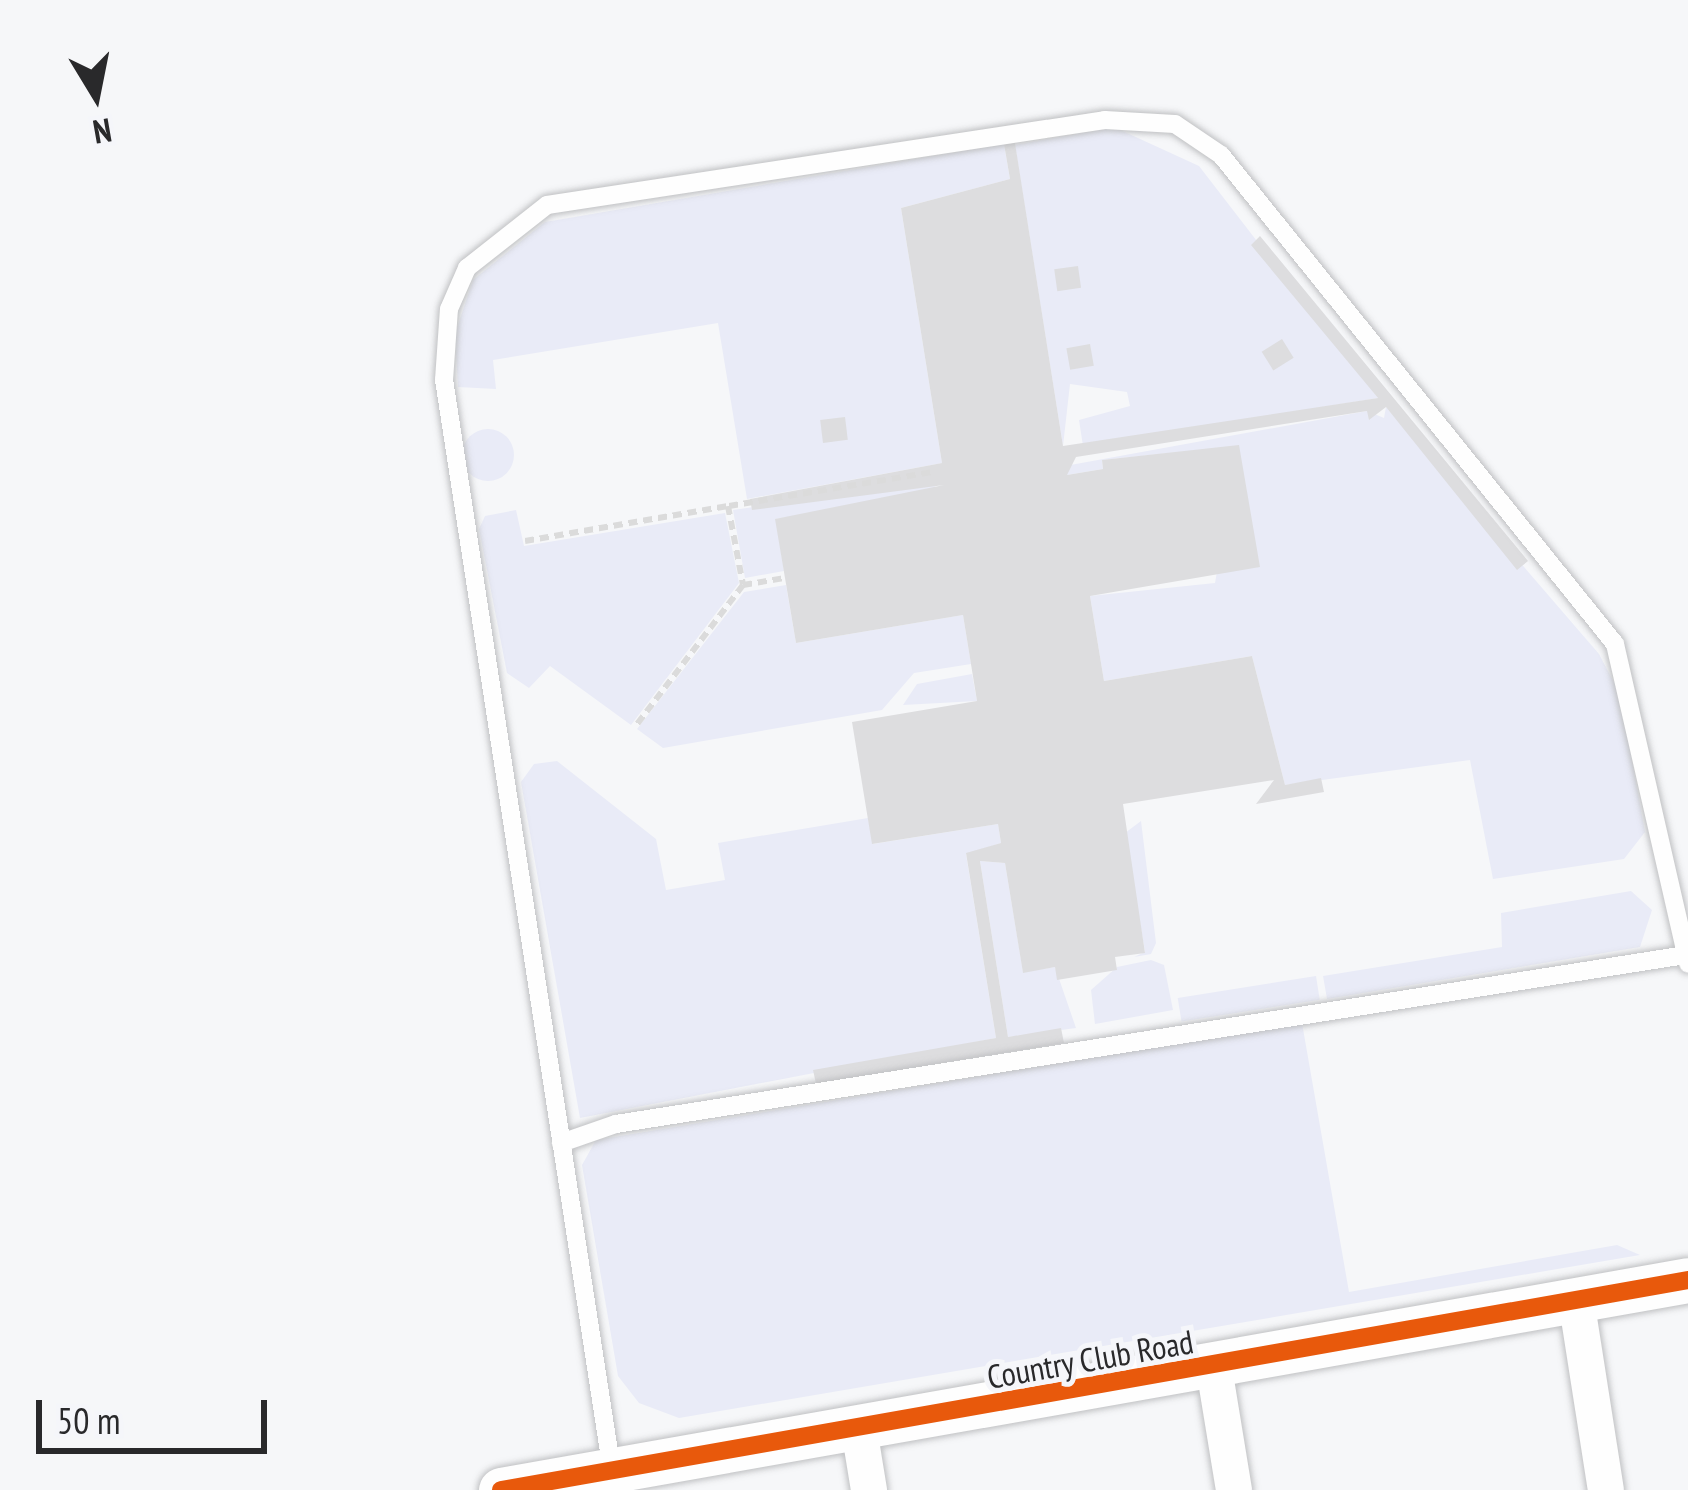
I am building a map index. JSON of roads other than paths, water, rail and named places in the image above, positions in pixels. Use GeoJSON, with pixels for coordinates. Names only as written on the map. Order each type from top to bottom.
{"type":"FeatureCollection","features":[{"type":"Feature","properties":{"kind":"street","name":"Country Club Road"},"geometry":{"type":"LineString","coordinates":[[501,1490],[1214,1368],[1688,1280]]}},
{"type":"Feature","properties":{"kind":"street"},"geometry":{"type":"LineString","coordinates":[[1576,1299],[1606,1490]]}},
{"type":"Feature","properties":{"kind":"street"},"geometry":{"type":"LineString","coordinates":[[1214,1368],[1234,1490]]}},
{"type":"Feature","properties":{"kind":"street"},"geometry":{"type":"LineString","coordinates":[[859,1429],[869,1490]]}},
{"type":"Feature","properties":{"kind":"lane"},"geometry":{"type":"LineString","coordinates":[[612,1471],[444,380],[449,309],[467,268],[547,206],[1105,120],[1175,124],[1221,155],[1615,644],[1688,964]]}},
{"type":"Feature","properties":{"kind":"lane"},"geometry":{"type":"LineString","coordinates":[[561,1143],[616,1124],[1687,955]]}}]}
